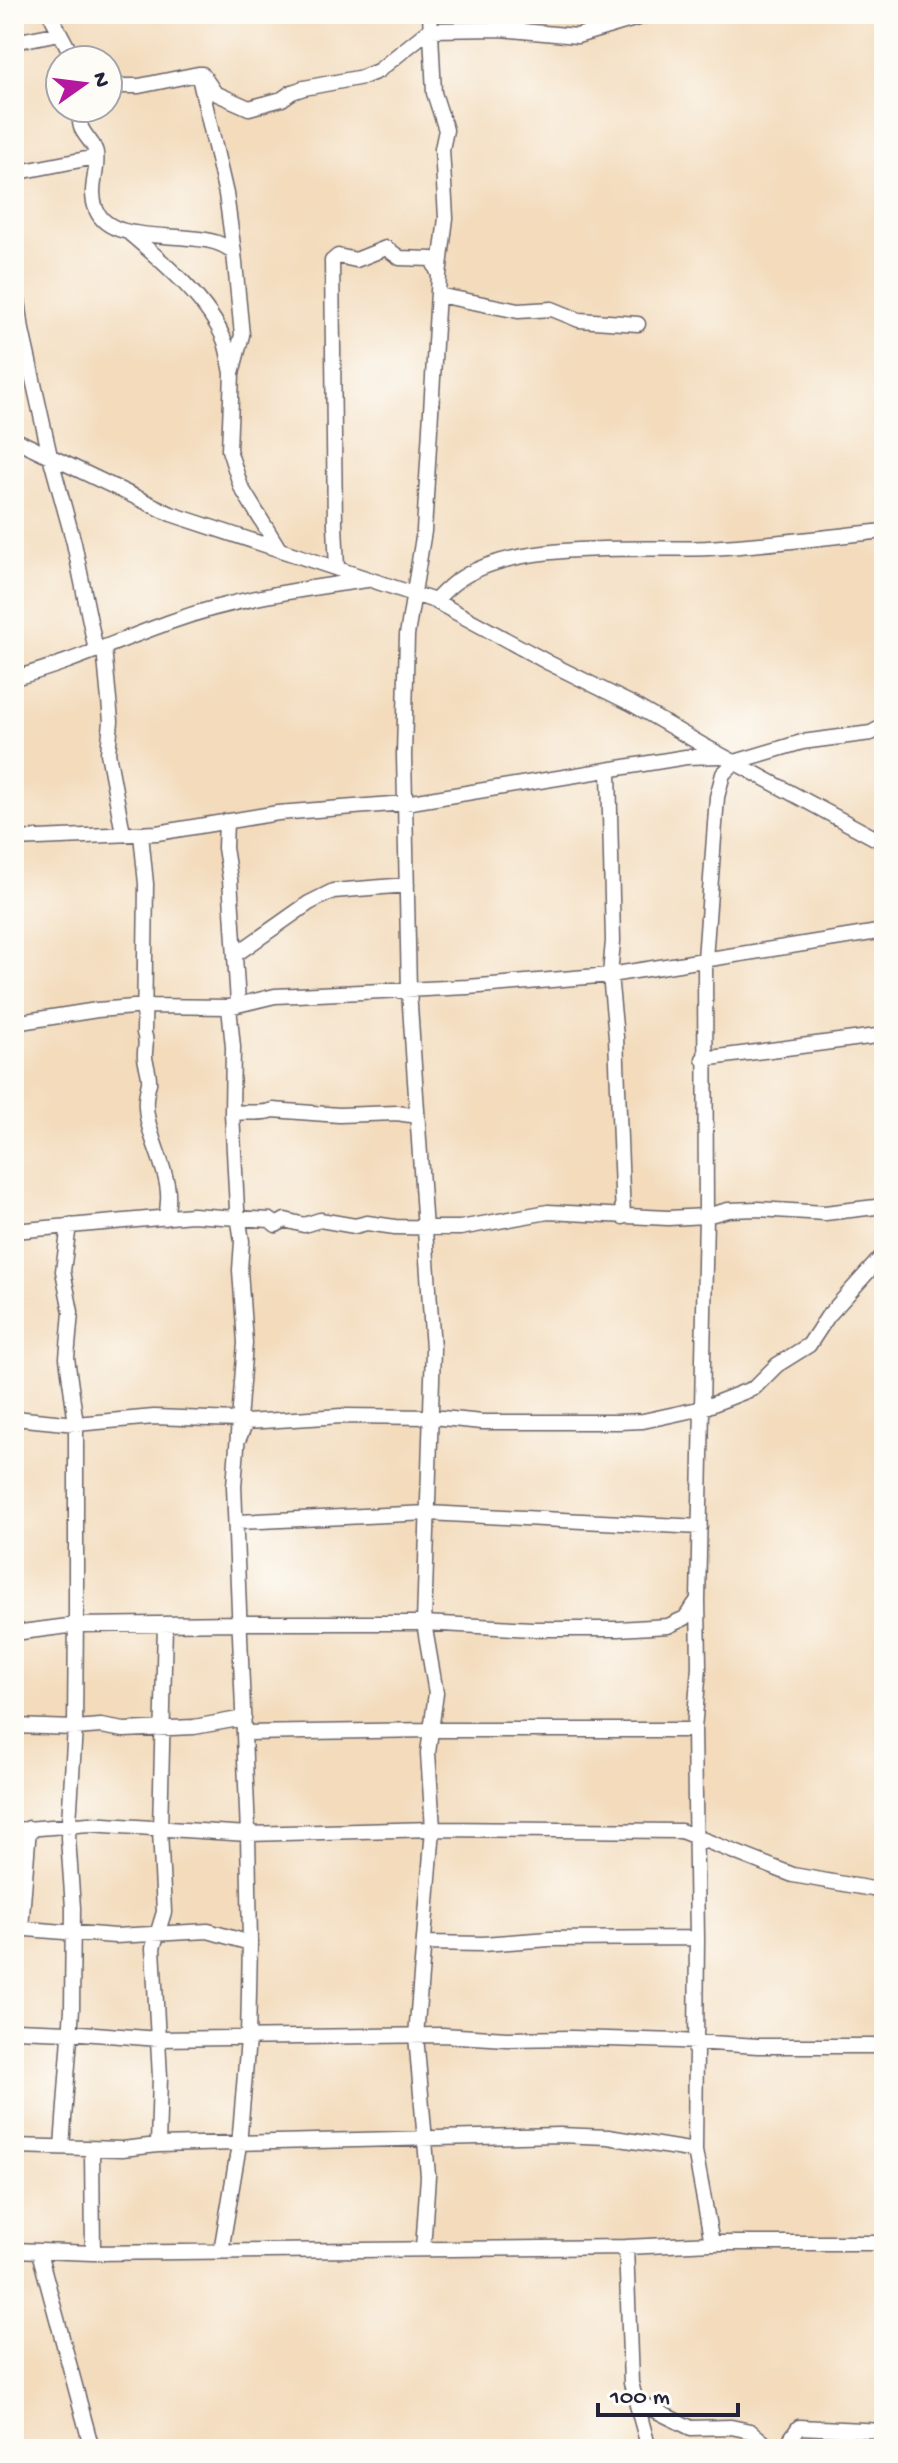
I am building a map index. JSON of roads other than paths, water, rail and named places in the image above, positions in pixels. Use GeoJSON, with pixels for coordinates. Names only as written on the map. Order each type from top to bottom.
{"type":"FeatureCollection","features":[{"type":"Feature","properties":{"kind":"street"},"geometry":{"type":"LineString","coordinates":[[50,14],[64,44]]}},
{"type":"Feature","properties":{"kind":"street"},"geometry":{"type":"LineString","coordinates":[[423,2249],[428,2176],[416,2036],[433,1829],[428,1782],[436,1693],[424,1623],[433,1349],[409,991],[405,803],[407,635],[424,531],[439,275],[446,218],[442,149],[446,130],[434,93],[430,14]]}},
{"type":"Feature","properties":{"kind":"street"},"geometry":{"type":"LineString","coordinates":[[124,86],[139,86],[198,74],[206,79],[215,93],[249,108],[282,99],[292,92],[378,71],[429,30],[500,29],[577,36],[651,14]]}},
{"type":"Feature","properties":{"kind":"street"},"geometry":{"type":"LineString","coordinates":[[14,42],[60,33]]}},
{"type":"Feature","properties":{"kind":"street"},"geometry":{"type":"LineString","coordinates":[[198,74],[226,194],[242,335],[232,373],[229,450],[241,487],[279,549]]}},
{"type":"Feature","properties":{"kind":"street"},"geometry":{"type":"LineString","coordinates":[[80,124],[97,152],[92,190],[96,209],[107,223],[127,231],[214,242],[234,253]]}},
{"type":"Feature","properties":{"kind":"street"},"geometry":{"type":"LineString","coordinates":[[14,173],[96,157]]}},
{"type":"Feature","properties":{"kind":"street"},"geometry":{"type":"LineString","coordinates":[[127,231],[166,265],[216,324],[225,341],[232,373]]}},
{"type":"Feature","properties":{"kind":"street"},"geometry":{"type":"LineString","coordinates":[[337,569],[332,261],[338,256],[356,260],[384,248],[400,258],[432,259],[439,275]]}},
{"type":"Feature","properties":{"kind":"street"},"geometry":{"type":"LineString","coordinates":[[14,270],[22,330],[50,456],[100,650],[111,721],[108,753],[123,833]]}},
{"type":"Feature","properties":{"kind":"street"},"geometry":{"type":"LineString","coordinates":[[438,295],[518,311],[552,309],[579,320],[638,324]]}},
{"type":"Feature","properties":{"kind":"street"},"geometry":{"type":"LineString","coordinates":[[14,439],[171,514],[435,601],[632,704],[884,843]]}},
{"type":"Feature","properties":{"kind":"street"},"geometry":{"type":"LineString","coordinates":[[435,601],[458,580],[482,567],[533,556],[598,548],[712,547],[884,531]]}},
{"type":"Feature","properties":{"kind":"street"},"geometry":{"type":"LineString","coordinates":[[14,678],[47,669],[202,612],[298,590],[370,579]]}},
{"type":"Feature","properties":{"kind":"street"},"geometry":{"type":"LineString","coordinates":[[14,839],[174,831],[319,808],[405,803],[686,757],[729,759],[802,742],[880,731]]}},
{"type":"Feature","properties":{"kind":"street"},"geometry":{"type":"LineString","coordinates":[[712,2243],[695,2151],[697,1938],[694,1730],[699,1667],[706,1216],[705,959],[717,797],[729,759]]}},
{"type":"Feature","properties":{"kind":"street"},"geometry":{"type":"LineString","coordinates":[[609,771],[613,941],[610,975],[616,1037],[623,1217]]}},
{"type":"Feature","properties":{"kind":"street"},"geometry":{"type":"LineString","coordinates":[[221,2251],[239,2145],[248,2039],[250,1943],[234,1486],[245,1343],[232,1113],[235,955],[225,848],[226,821]]}},
{"type":"Feature","properties":{"kind":"street"},"geometry":{"type":"LineString","coordinates":[[141,834],[146,870],[144,1033],[148,1042],[144,1054],[149,1082],[145,1089],[146,1109],[148,1126],[166,1179],[168,1199],[165,1218]]}},
{"type":"Feature","properties":{"kind":"street"},"geometry":{"type":"LineString","coordinates":[[235,955],[309,903],[333,891],[407,885]]}},
{"type":"Feature","properties":{"kind":"street"},"geometry":{"type":"LineString","coordinates":[[14,1023],[146,1006],[234,1005],[275,996],[409,991],[610,975],[884,931]]}},
{"type":"Feature","properties":{"kind":"street"},"geometry":{"type":"LineString","coordinates":[[703,1059],[884,1035]]}},
{"type":"Feature","properties":{"kind":"street"},"geometry":{"type":"LineString","coordinates":[[232,1113],[267,1113],[273,1110],[417,1116]]}},
{"type":"Feature","properties":{"kind":"street"},"geometry":{"type":"LineString","coordinates":[[14,1231],[212,1214],[270,1220],[276,1225],[285,1220],[304,1225],[320,1220],[355,1226],[367,1223],[460,1228],[548,1212],[623,1217],[706,1216],[728,1210],[825,1213],[884,1206]]}},
{"type":"Feature","properties":{"kind":"street"},"geometry":{"type":"LineString","coordinates":[[62,2147],[72,2009],[70,1826],[76,1625],[76,1424],[67,1358],[71,1312],[63,1271],[69,1225]]}},
{"type":"Feature","properties":{"kind":"street"},"geometry":{"type":"LineString","coordinates":[[236,1444],[246,1422],[342,1416],[432,1417],[482,1422],[643,1421],[703,1408],[754,1388],[777,1365],[809,1345],[828,1316],[884,1254]]}},
{"type":"Feature","properties":{"kind":"street"},"geometry":{"type":"LineString","coordinates":[[14,1418],[76,1424],[166,1417],[237,1420]]}},
{"type":"Feature","properties":{"kind":"street"},"geometry":{"type":"LineString","coordinates":[[237,1522],[428,1513],[700,1527]]}},
{"type":"Feature","properties":{"kind":"street"},"geometry":{"type":"LineString","coordinates":[[14,1633],[76,1625],[240,1623],[424,1623],[532,1629],[668,1626],[685,1618],[698,1600]]}},
{"type":"Feature","properties":{"kind":"street"},"geometry":{"type":"LineString","coordinates":[[158,2145],[159,2039],[153,1948],[164,1912],[160,1830],[165,1624]]}},
{"type":"Feature","properties":{"kind":"street"},"geometry":{"type":"LineString","coordinates":[[14,1726],[694,1730]]}},
{"type":"Feature","properties":{"kind":"street"},"geometry":{"type":"LineString","coordinates":[[250,1943],[208,1931],[157,1936],[17,1928],[21,1829],[89,1824],[248,1834],[433,1829],[681,1831],[793,1875],[884,1891]]}},
{"type":"Feature","properties":{"kind":"street"},"geometry":{"type":"LineString","coordinates":[[424,1943],[697,1938]]}},
{"type":"Feature","properties":{"kind":"street"},"geometry":{"type":"LineString","coordinates":[[14,2030],[159,2039],[442,2035],[813,2048],[884,2046]]}},
{"type":"Feature","properties":{"kind":"street"},"geometry":{"type":"LineString","coordinates":[[14,2146],[122,2149],[158,2145],[239,2145],[424,2137],[608,2137],[695,2151]]}},
{"type":"Feature","properties":{"kind":"street"},"geometry":{"type":"LineString","coordinates":[[92,2149],[93,2253]]}},
{"type":"Feature","properties":{"kind":"street"},"geometry":{"type":"LineString","coordinates":[[14,2250],[93,2253],[884,2243]]}},
{"type":"Feature","properties":{"kind":"street"},"geometry":{"type":"LineString","coordinates":[[626,2247],[631,2383],[649,2449]]}},
{"type":"Feature","properties":{"kind":"street"},"geometry":{"type":"LineString","coordinates":[[39,2252],[92,2449]]}},
{"type":"Feature","properties":{"kind":"street"},"geometry":{"type":"LineString","coordinates":[[636,2401],[691,2428],[731,2427],[750,2431],[775,2449],[787,2444],[799,2427],[884,2431]]}}]}
